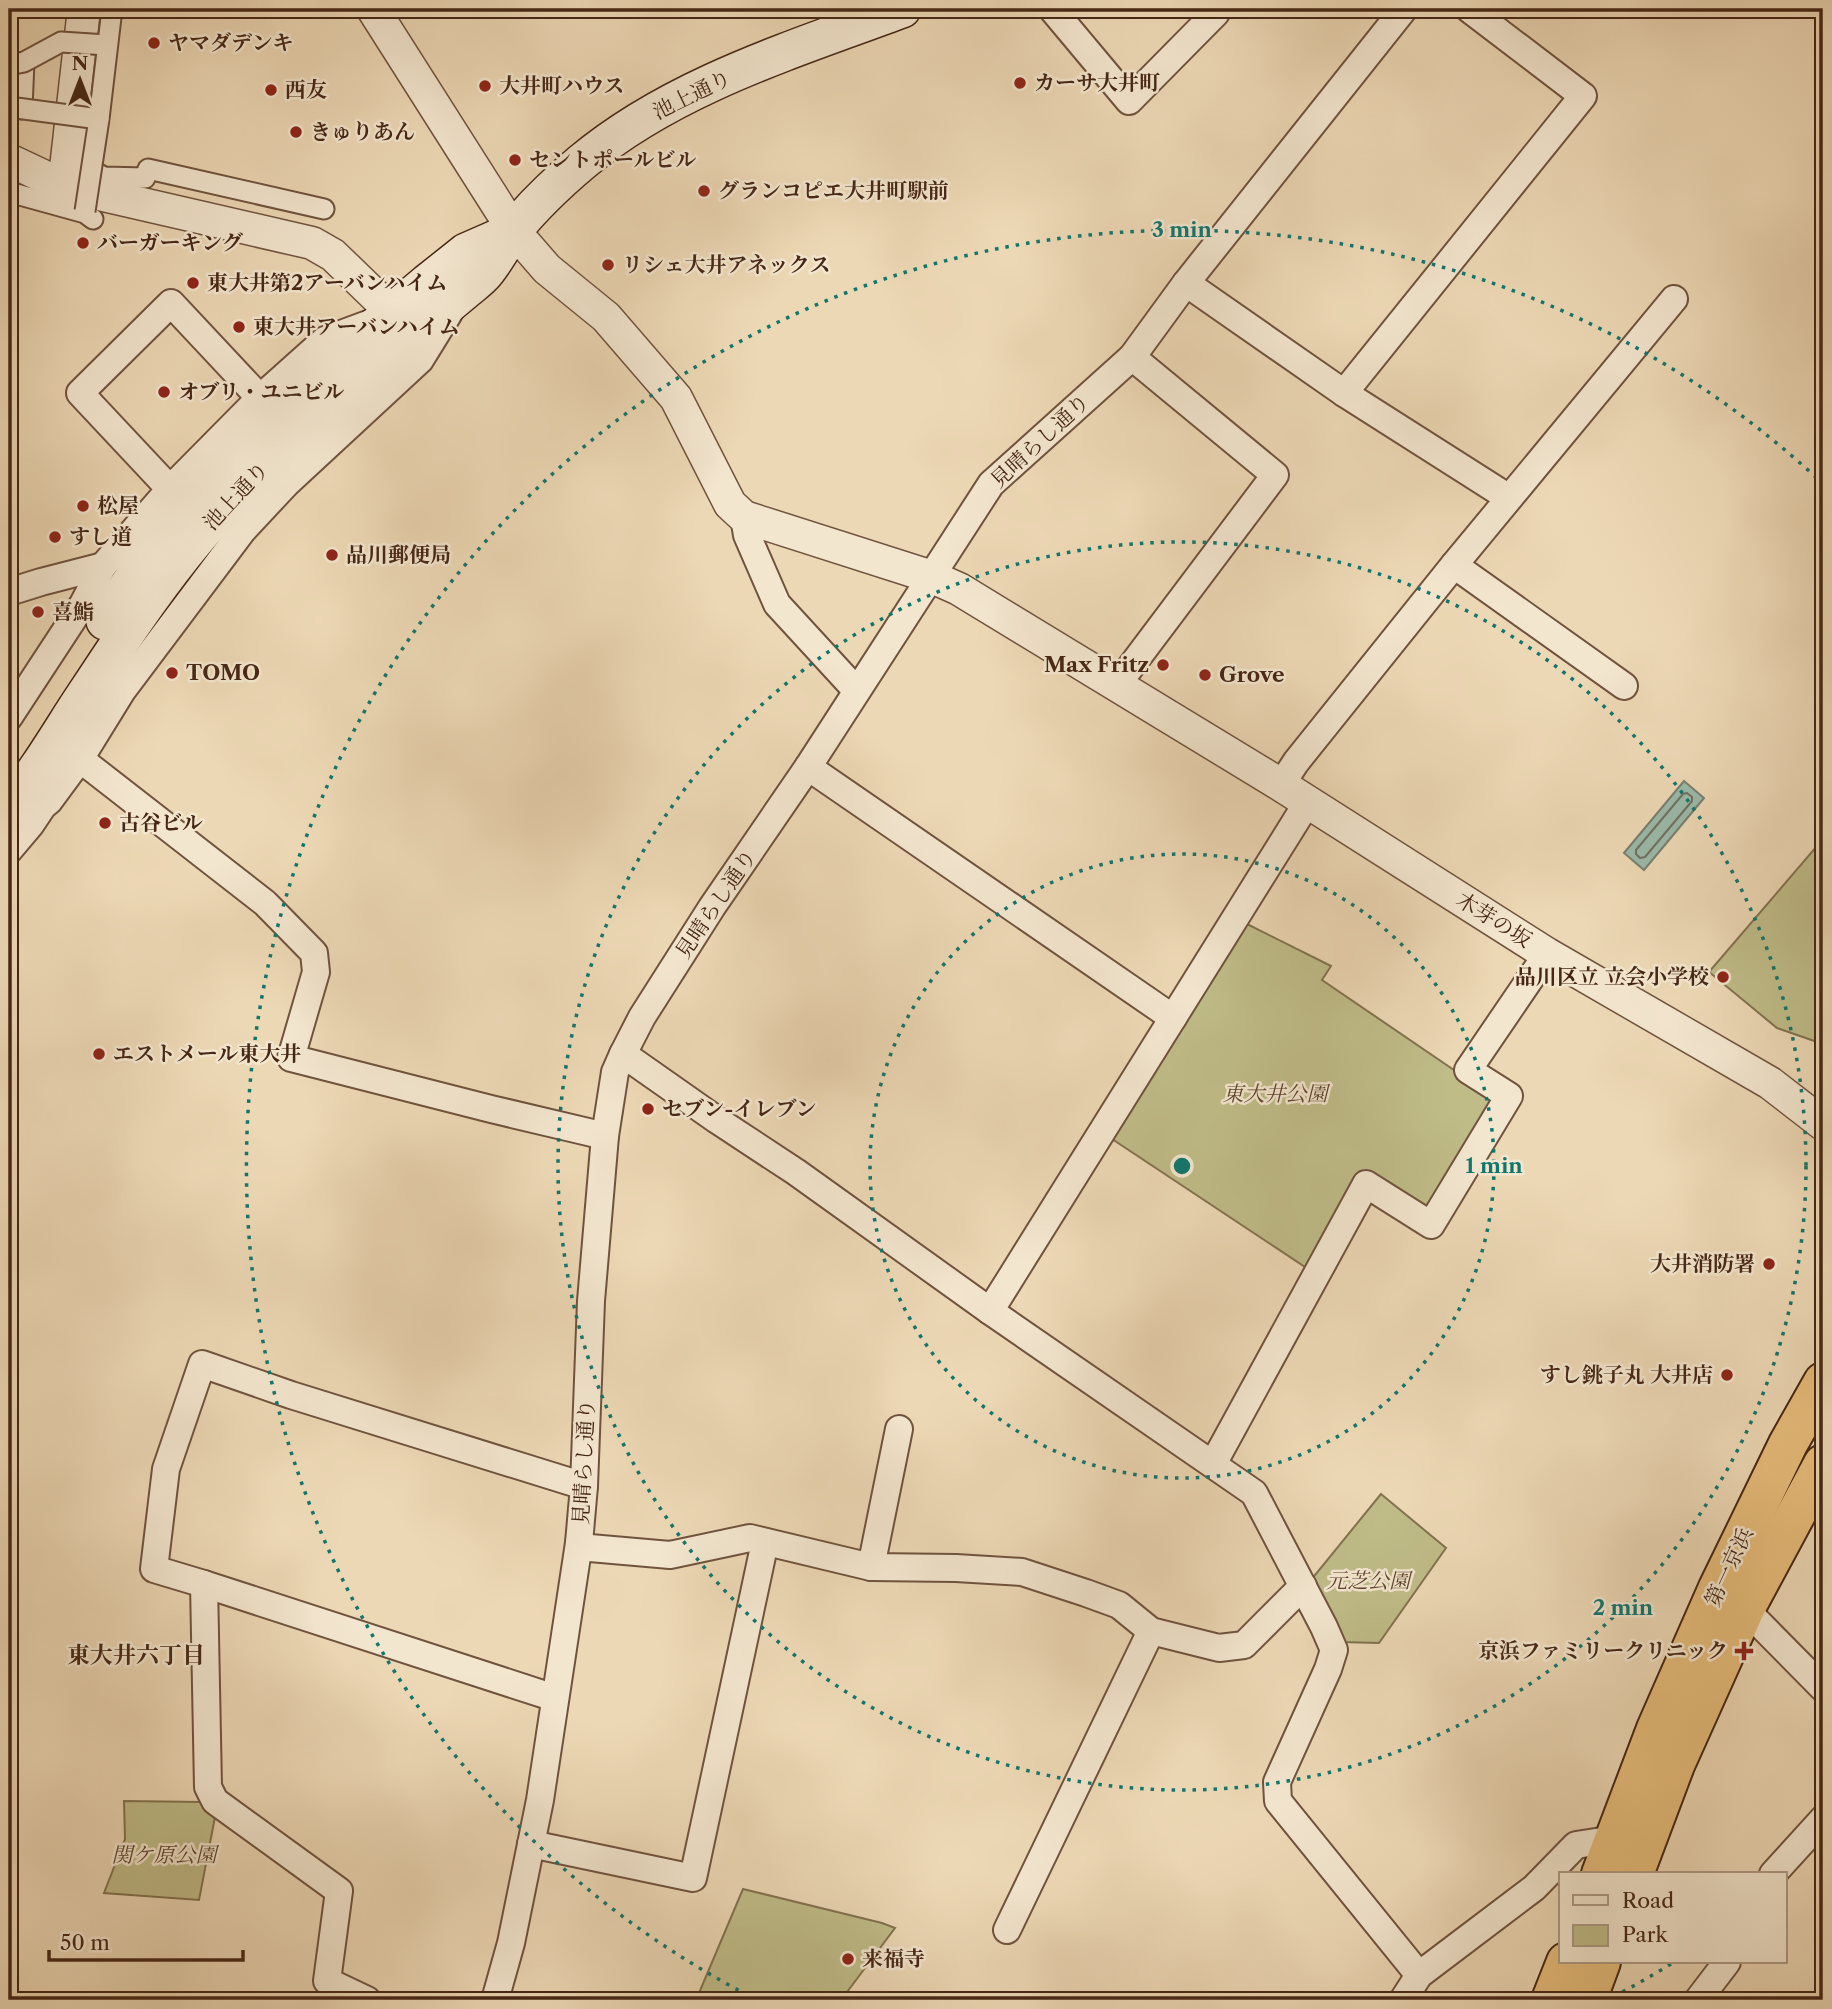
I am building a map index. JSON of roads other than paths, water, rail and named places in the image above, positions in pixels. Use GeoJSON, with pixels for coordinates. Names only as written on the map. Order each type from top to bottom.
{"type":"FeatureCollection","features":[{"type":"Feature","properties":{"kind":"highway","name":"第一京浜"},"geometry":{"type":"LineString","coordinates":[[1602,1872],[1656,1729],[1718,1588],[1788,1444],[1823,1382]]}},
{"type":"Feature","properties":{"kind":"highway","name":"第一京浜"},"geometry":{"type":"LineString","coordinates":[[1635,1872],[1675,1765],[1745,1609],[1823,1464]]}},
{"type":"Feature","properties":{"kind":"highway"},"geometry":{"type":"LineString","coordinates":[[1551,2000],[1565,1964]]}},
{"type":"Feature","properties":{"kind":"highway"},"geometry":{"type":"LineString","coordinates":[[1587,2000],[1600,1964]]}},
{"type":"Feature","properties":{"kind":"main road","name":"池上通り"},"geometry":{"type":"LineString","coordinates":[[9,768],[175,542],[226,505],[314,418],[361,376],[484,275],[514,231],[540,201],[581,163],[615,137],[663,107],[760,63],[902,9]]}},
{"type":"Feature","properties":{"kind":"main road","name":"池上通り"},"geometry":{"type":"LineString","coordinates":[[20,807],[44,758],[145,603],[175,542],[181,510],[221,468],[389,315],[466,252],[514,231]]}},
{"type":"Feature","properties":{"kind":"street"},"geometry":{"type":"LineString","coordinates":[[64,186],[84,9]]}},
{"type":"Feature","properties":{"kind":"street"},"geometry":{"type":"LineString","coordinates":[[9,192],[88,214],[112,9]]}},
{"type":"Feature","properties":{"kind":"street"},"geometry":{"type":"LineString","coordinates":[[373,9],[514,231],[547,269],[606,317],[676,398],[730,504],[744,517],[747,535],[777,604],[856,690]]}},
{"type":"Feature","properties":{"kind":"street"},"geometry":{"type":"LineString","coordinates":[[1052,9],[1129,101],[1216,13],[1214,9]]}},
{"type":"Feature","properties":{"kind":"street","name":"見晴らし通り"},"geometry":{"type":"LineString","coordinates":[[495,2000],[511,1943],[540,1800],[579,1544],[592,1301],[605,1136],[615,1072],[642,1017],[712,907],[808,767],[991,484],[1132,357],[1186,283],[1404,9]]}},
{"type":"Feature","properties":{"kind":"street"},"geometry":{"type":"LineString","coordinates":[[1345,393],[1583,96],[1469,9]]}},
{"type":"Feature","properties":{"kind":"street"},"geometry":{"type":"LineString","coordinates":[[99,119],[15,108],[16,63],[61,42],[107,45]]}},
{"type":"Feature","properties":{"kind":"street"},"geometry":{"type":"LineString","coordinates":[[95,157],[104,177],[145,178],[148,169],[324,209]]}},
{"type":"Feature","properties":{"kind":"street"},"geometry":{"type":"LineString","coordinates":[[9,160],[64,186],[312,243],[333,255],[389,315],[325,340],[260,398],[170,488],[103,566],[83,604],[9,717]]}},
{"type":"Feature","properties":{"kind":"street"},"geometry":{"type":"LineString","coordinates":[[1186,283],[1345,393],[1509,498]]}},
{"type":"Feature","properties":{"kind":"street"},"geometry":{"type":"LineString","coordinates":[[9,850],[31,824],[20,807],[49,801],[122,691],[243,530],[286,484],[420,360],[461,294]]}},
{"type":"Feature","properties":{"kind":"street"},"geometry":{"type":"LineString","coordinates":[[1281,785],[1296,762],[1454,565],[1674,299]]}},
{"type":"Feature","properties":{"kind":"street"},"geometry":{"type":"LineString","coordinates":[[170,488],[80,393],[170,303],[260,398]]}},
{"type":"Feature","properties":{"kind":"street"},"geometry":{"type":"LineString","coordinates":[[1116,685],[1275,475],[1132,357]]}},
{"type":"Feature","properties":{"kind":"street","name":"木芽の坂"},"geometry":{"type":"LineString","coordinates":[[744,517],[932,577],[959,589],[1281,785],[1547,954],[1770,1083],[1823,1124]]}},
{"type":"Feature","properties":{"kind":"street"},"geometry":{"type":"LineString","coordinates":[[1454,565],[1624,686]]}},
{"type":"Feature","properties":{"kind":"street"},"geometry":{"type":"LineString","coordinates":[[9,592],[103,566]]}},
{"type":"Feature","properties":{"kind":"street"},"geometry":{"type":"LineString","coordinates":[[80,758],[265,903],[314,953],[316,972],[291,1058],[491,1110],[605,1136]]}},
{"type":"Feature","properties":{"kind":"street"},"geometry":{"type":"LineString","coordinates":[[808,767],[1173,1018]]}},
{"type":"Feature","properties":{"kind":"street"},"geometry":{"type":"LineString","coordinates":[[990,1311],[1308,803]]}},
{"type":"Feature","properties":{"kind":"street"},"geometry":{"type":"LineString","coordinates":[[1213,1464],[1366,1184],[1431,1225],[1509,1097],[1468,1070],[1547,954]]}},
{"type":"Feature","properties":{"kind":"street"},"geometry":{"type":"LineString","coordinates":[[623,1055],[796,1172],[990,1311],[1254,1493],[1334,1650],[1277,1782],[1278,1801],[1419,1975]]}},
{"type":"Feature","properties":{"kind":"street"},"geometry":{"type":"LineString","coordinates":[[555,1698],[154,1569],[166,1469],[202,1364],[291,1395],[584,1486]]}},
{"type":"Feature","properties":{"kind":"street"},"geometry":{"type":"LineString","coordinates":[[871,1567],[898,1429]]}},
{"type":"Feature","properties":{"kind":"street"},"geometry":{"type":"LineString","coordinates":[[579,1544],[590,1548],[670,1555],[750,1538],[871,1567],[1022,1572],[1119,1605],[1151,1631],[1219,1648],[1244,1645],[1303,1586]]}},
{"type":"Feature","properties":{"kind":"street"},"geometry":{"type":"LineString","coordinates":[[531,1844],[693,1878],[765,1542]]}},
{"type":"Feature","properties":{"kind":"street"},"geometry":{"type":"LineString","coordinates":[[204,1584],[208,1787],[215,1801],[339,1891],[327,1981],[367,2000]]}},
{"type":"Feature","properties":{"kind":"street"},"geometry":{"type":"LineString","coordinates":[[1745,1609],[1823,1688]]}},
{"type":"Feature","properties":{"kind":"street"},"geometry":{"type":"LineString","coordinates":[[1007,1930],[1151,1631]]}},
{"type":"Feature","properties":{"kind":"street"},"geometry":{"type":"LineString","coordinates":[[1775,1872],[1823,1819]]}},
{"type":"Feature","properties":{"kind":"street"},"geometry":{"type":"LineString","coordinates":[[1403,2000],[1419,1975],[1534,1888],[1576,1845],[1615,1839]]}},
{"type":"Feature","properties":{"kind":"street"},"geometry":{"type":"LineString","coordinates":[[1698,2000],[1725,1964]]}},
{"type":"Feature","properties":{"kind":"water"},"geometry":{"type":"Polygon","coordinates":[[[1684,781],[1704,798],[1644,870],[1624,853],[1684,781]]]}},
{"type":"Feature","properties":{"kind":"place","name":"ヤマダデンキ"},"geometry":{"type":"Point","coordinates":[154,43]}},
{"type":"Feature","properties":{"kind":"place","name":"カーサ大井町"},"geometry":{"type":"Point","coordinates":[1020,83]}},
{"type":"Feature","properties":{"kind":"place","name":"大井町ハウス"},"geometry":{"type":"Point","coordinates":[485,86]}},
{"type":"Feature","properties":{"kind":"place","name":"西友"},"geometry":{"type":"Point","coordinates":[271,90]}},
{"type":"Feature","properties":{"kind":"place","name":"きゅりあん"},"geometry":{"type":"Point","coordinates":[296,132]}},
{"type":"Feature","properties":{"kind":"place","name":"セントポールビル"},"geometry":{"type":"Point","coordinates":[515,160]}},
{"type":"Feature","properties":{"kind":"place","name":"グランコピエ大井町駅前"},"geometry":{"type":"Point","coordinates":[704,191]}},
{"type":"Feature","properties":{"kind":"place","name":"バーガーキング"},"geometry":{"type":"Point","coordinates":[83,243]}},
{"type":"Feature","properties":{"kind":"place","name":"リシェ大井アネックス"},"geometry":{"type":"Point","coordinates":[608,265]}},
{"type":"Feature","properties":{"kind":"place","name":"東大井第2アーバンハイム"},"geometry":{"type":"Point","coordinates":[193,283]}},
{"type":"Feature","properties":{"kind":"place","name":"東大井アーバンハイム"},"geometry":{"type":"Point","coordinates":[239,327]}},
{"type":"Feature","properties":{"kind":"place","name":"オブリ・ユニビル"},"geometry":{"type":"Point","coordinates":[164,392]}},
{"type":"Feature","properties":{"kind":"place","name":"松屋"},"geometry":{"type":"Point","coordinates":[83,506]}},
{"type":"Feature","properties":{"kind":"place","name":"すし道"},"geometry":{"type":"Point","coordinates":[55,537]}},
{"type":"Feature","properties":{"kind":"place","name":"品川郵便局"},"geometry":{"type":"Point","coordinates":[332,555]}},
{"type":"Feature","properties":{"kind":"place","name":"喜鮨"},"geometry":{"type":"Point","coordinates":[38,612]}},
{"type":"Feature","properties":{"kind":"place","name":"Max Fritz"},"geometry":{"type":"Point","coordinates":[1163,665]}},
{"type":"Feature","properties":{"kind":"place","name":"TOMO"},"geometry":{"type":"Point","coordinates":[172,673]}},
{"type":"Feature","properties":{"kind":"place","name":"Grove"},"geometry":{"type":"Point","coordinates":[1205,675]}},
{"type":"Feature","properties":{"kind":"place","name":"古谷ビル"},"geometry":{"type":"Point","coordinates":[105,823]}},
{"type":"Feature","properties":{"kind":"place","name":"品川区立 立会小学校"},"geometry":{"type":"Point","coordinates":[1723,977]}},
{"type":"Feature","properties":{"kind":"place","name":"エストメール東大井"},"geometry":{"type":"Point","coordinates":[99,1054]}},
{"type":"Feature","properties":{"kind":"place","name":"セブン-イレブン"},"geometry":{"type":"Point","coordinates":[648,1109]}},
{"type":"Feature","properties":{"kind":"place","name":"大井消防署"},"geometry":{"type":"Point","coordinates":[1769,1264]}},
{"type":"Feature","properties":{"kind":"place","name":"すし銚子丸 大井店"},"geometry":{"type":"Point","coordinates":[1727,1375]}},
{"type":"Feature","properties":{"kind":"place","name":"京浜ファミリークリニック"},"geometry":{"type":"Point","coordinates":[1744,1651]}},
{"type":"Feature","properties":{"kind":"place","name":"来福寺"},"geometry":{"type":"Point","coordinates":[848,1959]}},
{"type":"Feature","properties":{"kind":"district","name":"東大井六丁目"},"geometry":{"type":"Point","coordinates":[136,1655]}},
{"type":"Feature","properties":{"kind":"park label","name":"東大井公園"},"geometry":{"type":"Point","coordinates":[1275,1094]}},
{"type":"Feature","properties":{"kind":"park label","name":"元芝公園"},"geometry":{"type":"Point","coordinates":[1368,1581]}},
{"type":"Feature","properties":{"kind":"park label","name":"関ケ原公園"},"geometry":{"type":"Point","coordinates":[164,1855]}}]}
